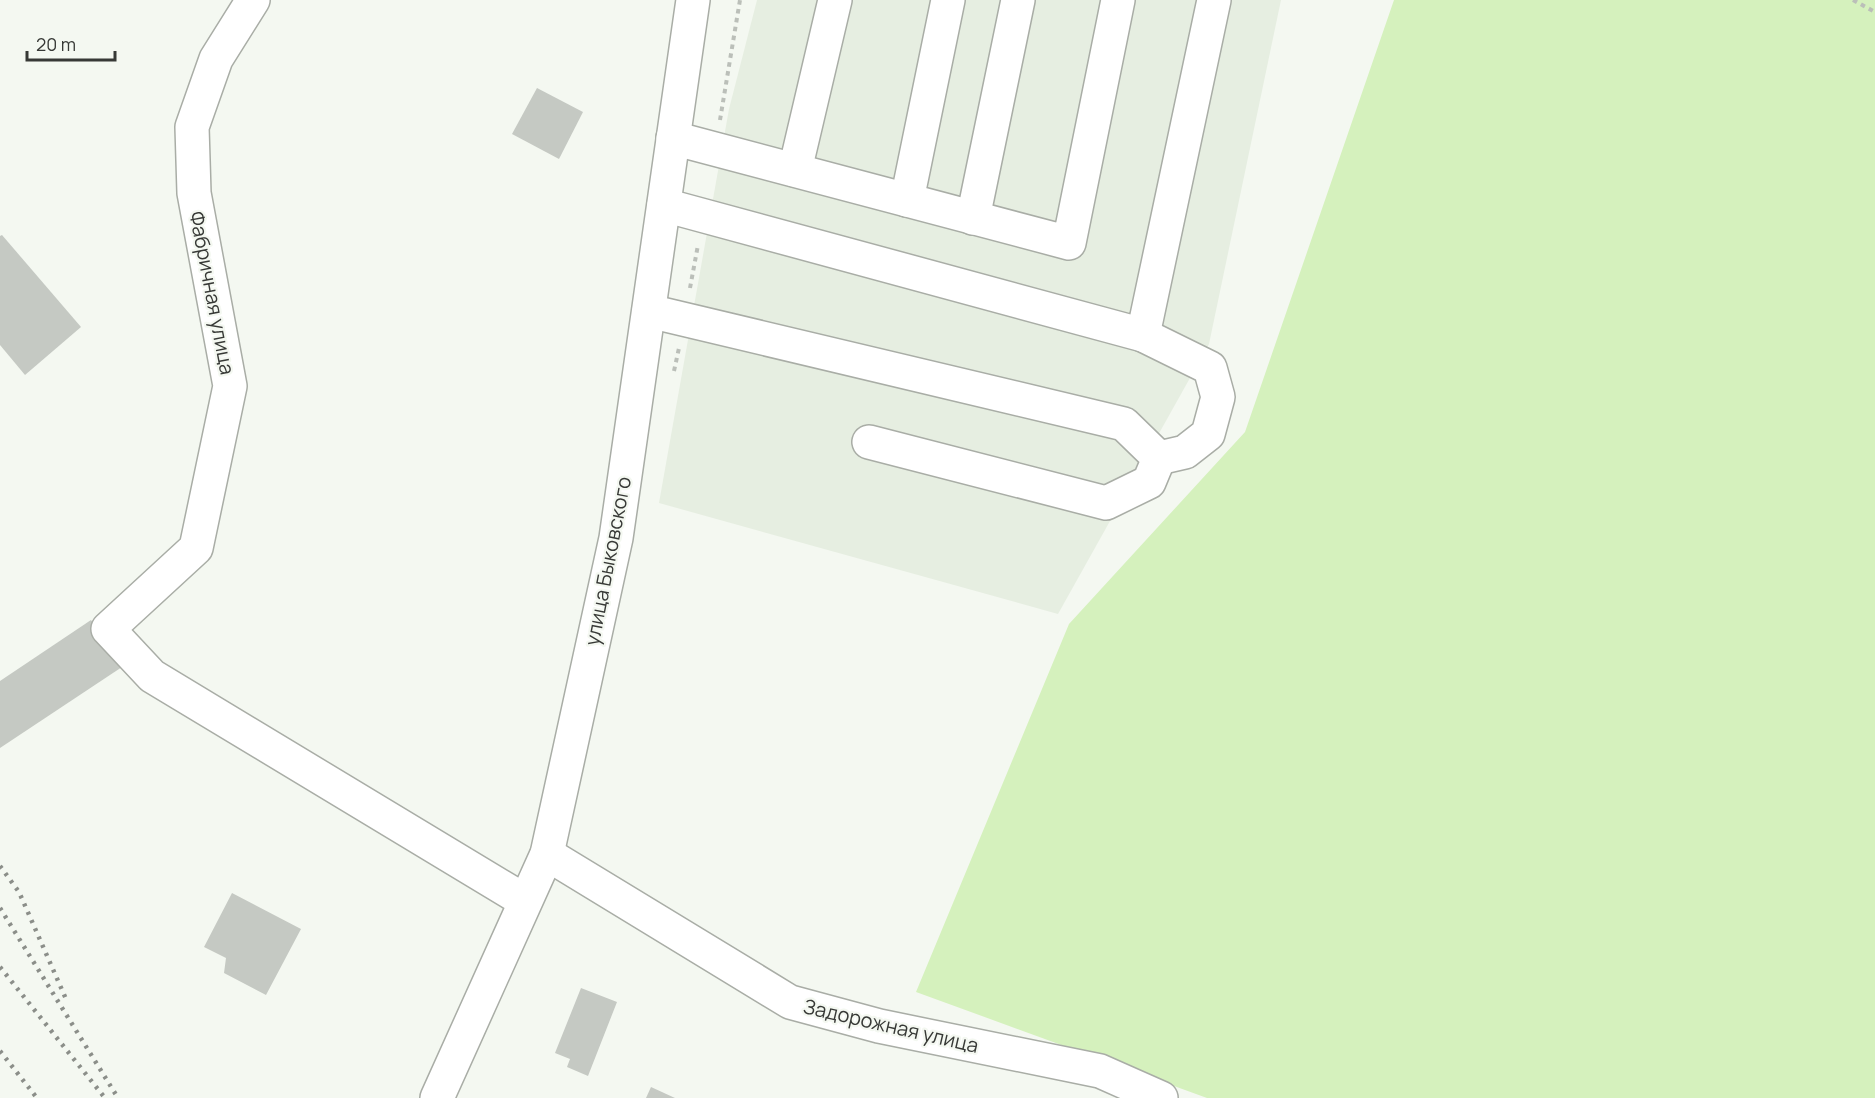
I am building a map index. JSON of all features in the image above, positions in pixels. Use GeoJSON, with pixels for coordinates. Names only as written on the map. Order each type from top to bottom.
{"type":"FeatureCollection","features":[{"type":"Feature","properties":{"kind":"street","name":"Фабричная улица"},"geometry":{"type":"LineString","coordinates":[[252,0],[216,59],[192,127],[194,193],[230,386],[196,548],[108,629],[152,676],[525,900]]}},
{"type":"Feature","properties":{"kind":"street","name":"улица Быковского"},"geometry":{"type":"LineString","coordinates":[[437,1098],[547,854],[616,538],[693,0]]}},
{"type":"Feature","properties":{"kind":"street"},"geometry":{"type":"LineString","coordinates":[[795,170],[835,0]]}},
{"type":"Feature","properties":{"kind":"street"},"geometry":{"type":"LineString","coordinates":[[907,200],[948,0]]}},
{"type":"Feature","properties":{"kind":"street"},"geometry":{"type":"LineString","coordinates":[[973,218],[1018,0]]}},
{"type":"Feature","properties":{"kind":"street"},"geometry":{"type":"LineString","coordinates":[[673,138],[1069,243],[1118,0]]}},
{"type":"Feature","properties":{"kind":"street"},"geometry":{"type":"LineString","coordinates":[[1143,335],[1214,0]]}},
{"type":"Feature","properties":{"kind":"street"},"geometry":{"type":"LineString","coordinates":[[664,205],[1143,335],[1210,368],[1218,397],[1208,434],[1185,452],[1160,458]]}},
{"type":"Feature","properties":{"kind":"street"},"geometry":{"type":"LineString","coordinates":[[648,311],[1124,424],[1160,458]]}},
{"type":"Feature","properties":{"kind":"street"},"geometry":{"type":"LineString","coordinates":[[869,442],[1106,503],[1149,482],[1160,458]]}},
{"type":"Feature","properties":{"kind":"street","name":"Задорожная улица"},"geometry":{"type":"LineString","coordinates":[[547,854],[790,1002],[879,1026],[1100,1071],[1161,1098]]}},
{"type":"Feature","properties":{"kind":"path"},"geometry":{"type":"LineString","coordinates":[[1853,0],[1875,12]]}},
{"type":"Feature","properties":{"kind":"shaded area"},"geometry":{"type":"Polygon","coordinates":[[[757,0],[1281,0],[1209,344],[1058,614],[659,503],[729,109],[757,0]]]}},
{"type":"Feature","properties":{"kind":"green space"},"geometry":{"type":"Polygon","coordinates":[[[1394,0],[1875,0],[1875,1098],[1207,1098],[916,992],[1069,624],[1245,432],[1394,0]]]}},
{"type":"Feature","properties":{"kind":"building"},"geometry":{"type":"Polygon","coordinates":[[[537,88],[583,112],[559,159],[512,134],[537,88]]]}},
{"type":"Feature","properties":{"kind":"building"},"geometry":{"type":"Polygon","coordinates":[[[2,235],[81,327],[25,375],[0,345],[0,236],[2,235]]]}},
{"type":"Feature","properties":{"kind":"building"},"geometry":{"type":"Polygon","coordinates":[[[91,620],[122,667],[0,748],[0,681],[91,620]]]}},
{"type":"Feature","properties":{"kind":"building"},"geometry":{"type":"Polygon","coordinates":[[[232,893],[301,929],[266,995],[224,973],[226,958],[204,947],[232,893]]]}},
{"type":"Feature","properties":{"kind":"building"},"geometry":{"type":"Polygon","coordinates":[[[581,988],[617,1002],[588,1076],[567,1067],[570,1059],[555,1053],[581,988]]]}},
{"type":"Feature","properties":{"kind":"building"},"geometry":{"type":"Polygon","coordinates":[[[651,1087],[675,1098],[646,1098],[651,1087]]]}},
{"type":"Feature","properties":{"kind":"railway"},"geometry":{"type":"LineString","coordinates":[[0,866],[19,892],[66,999]]}},
{"type":"Feature","properties":{"kind":"railway"},"geometry":{"type":"LineString","coordinates":[[0,908],[118,1098]]}},
{"type":"Feature","properties":{"kind":"railway"},"geometry":{"type":"LineString","coordinates":[[0,967],[105,1098]]}},
{"type":"Feature","properties":{"kind":"railway"},"geometry":{"type":"LineString","coordinates":[[0,1051],[37,1098]]}}]}
